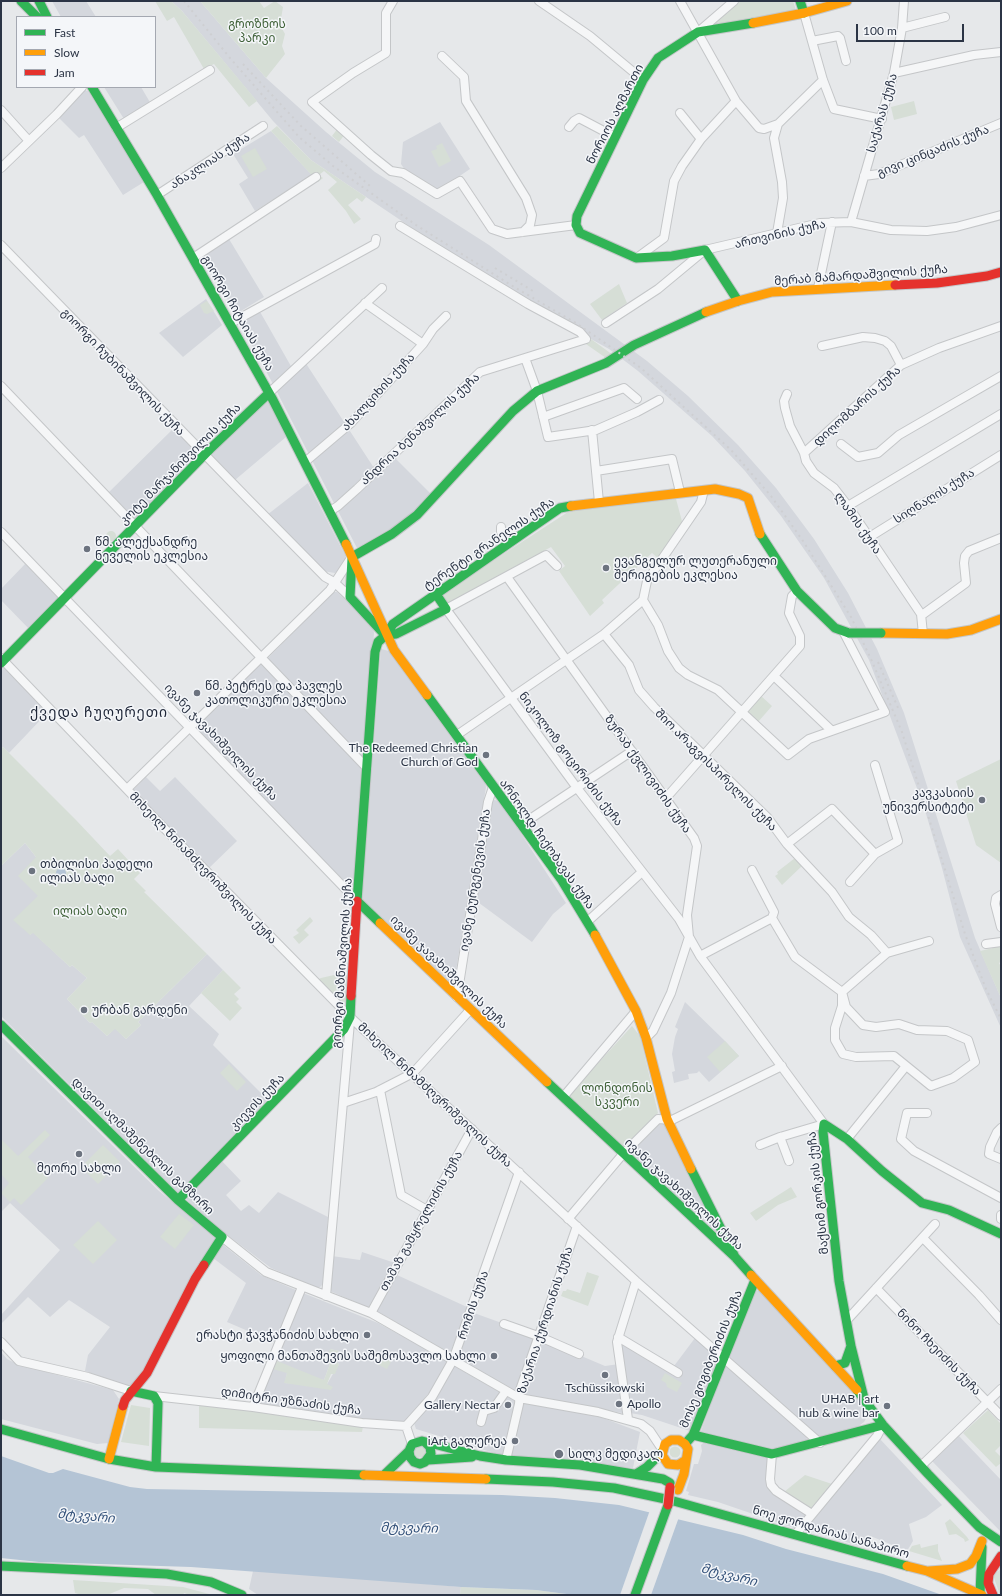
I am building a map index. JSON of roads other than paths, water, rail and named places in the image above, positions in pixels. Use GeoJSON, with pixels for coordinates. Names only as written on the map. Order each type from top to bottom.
{"type":"FeatureCollection","features":[{"type":"Feature","properties":{"kind":"main road"},"geometry":{"type":"LineString","coordinates":[[21,1],[36,16]]}},
{"type":"Feature","properties":{"kind":"main road"},"geometry":{"type":"LineString","coordinates":[[39,1],[46,16]]}},
{"type":"Feature","properties":{"kind":"main road"},"geometry":{"type":"LineString","coordinates":[[800,1],[804,13]]}},
{"type":"Feature","properties":{"kind":"main road","name":"ნორიოს აღმართი"},"geometry":{"type":"LineString","coordinates":[[576,225],[577,216],[615,137],[643,80],[658,58],[698,32],[730,28],[804,13],[847,1]]}},
{"type":"Feature","properties":{"kind":"main road","name":"გიორგი ჩიტაიას ქუჩა"},"geometry":{"type":"LineString","coordinates":[[93,88],[157,195],[231,323],[269,393],[330,510],[352,557],[380,625],[386,635]]}},
{"type":"Feature","properties":{"kind":"main road"},"geometry":{"type":"LineString","coordinates":[[576,225],[580,233],[636,258],[672,256],[705,250],[738,301]]}},
{"type":"Feature","properties":{"kind":"main road","name":"მერაბ მამარდაშვილის ქუჩა"},"geometry":{"type":"LineString","coordinates":[[352,557],[392,534],[416,515],[440,492],[513,411],[537,391],[606,363],[634,345],[693,317],[738,301],[772,292],[818,288],[937,283],[987,276],[1001,272]]}},
{"type":"Feature","properties":{"kind":"main road","name":"კოტე მარჯანიშვილის ქუჩა"},"geometry":{"type":"LineString","coordinates":[[2,661],[204,455],[269,393]]}},
{"type":"Feature","properties":{"kind":"main road","name":"ტერენტი გრანელის ქუჩა"},"geometry":{"type":"LineString","coordinates":[[386,635],[393,624],[560,508],[680,492],[715,489],[739,494],[748,498],[762,538],[797,592]]}},
{"type":"Feature","properties":{"kind":"main road","name":"გიორგი ჩიტაიას ქუჩა"},"geometry":{"type":"LineString","coordinates":[[351,595],[352,557]]}},
{"type":"Feature","properties":{"kind":"main road"},"geometry":{"type":"LineString","coordinates":[[355,585],[360,586],[368,595],[361,600],[351,595],[355,585]]}},
{"type":"Feature","properties":{"kind":"main road"},"geometry":{"type":"LineString","coordinates":[[797,592],[826,621],[847,633],[947,634],[971,630],[1001,619]]}},
{"type":"Feature","properties":{"kind":"main road","name":"ნიკოლოზ გოცირიძის ქუჩა"},"geometry":{"type":"LineString","coordinates":[[436,594],[446,609]]}},
{"type":"Feature","properties":{"kind":"main road"},"geometry":{"type":"LineString","coordinates":[[351,595],[370,619],[380,625],[393,624]]}},
{"type":"Feature","properties":{"kind":"main road"},"geometry":{"type":"LineString","coordinates":[[378,642],[386,635],[396,634],[446,609]]}},
{"type":"Feature","properties":{"kind":"main road","name":"გიორგი მაზნიაშვილის ქუჩა"},"geometry":{"type":"LineString","coordinates":[[350,1017],[375,652],[380,625]]}},
{"type":"Feature","properties":{"kind":"main road","name":"არნოლდ ჩიქობავას ქუჩა"},"geometry":{"type":"LineString","coordinates":[[386,635],[393,648],[561,879],[587,922],[636,1012],[646,1038],[667,1119],[735,1257]]}},
{"type":"Feature","properties":{"kind":"main road"},"geometry":{"type":"LineString","coordinates":[[378,642],[384,642],[393,648]]}},
{"type":"Feature","properties":{"kind":"main road","name":"ივანე ჯავახიშვილის ქუჩა"},"geometry":{"type":"LineString","coordinates":[[357,901],[470,1010],[735,1257],[864,1398],[883,1425],[921,1466],[979,1527],[1001,1542]]}},
{"type":"Feature","properties":{"kind":"main road","name":"კიევის ქუჩა"},"geometry":{"type":"LineString","coordinates":[[178,1200],[344,1029],[350,1017]]}},
{"type":"Feature","properties":{"kind":"main road","name":"დავით აღმაშენებლის გამზირი"},"geometry":{"type":"LineString","coordinates":[[1,1025],[178,1200],[222,1237]]}},
{"type":"Feature","properties":{"kind":"main road"},"geometry":{"type":"LineString","coordinates":[[824,1124],[847,1138],[882,1171],[922,1203],[949,1210],[1001,1234]]}},
{"type":"Feature","properties":{"kind":"main road","name":"მაქსიმ გორკის ქუჩა"},"geometry":{"type":"LineString","coordinates":[[824,1124],[823,1132],[839,1281],[851,1346],[864,1398]]}},
{"type":"Feature","properties":{"kind":"main road"},"geometry":{"type":"LineString","coordinates":[[712,1237],[720,1234],[720,1225]]}},
{"type":"Feature","properties":{"kind":"main road"},"geometry":{"type":"LineString","coordinates":[[110,1459],[123,1405],[131,1391],[140,1382],[195,1279],[222,1237]]}},
{"type":"Feature","properties":{"kind":"main road","name":"მოსე გოგიბერიძის ქუჩა"},"geometry":{"type":"LineString","coordinates":[[685,1444],[693,1435],[755,1280]]}},
{"type":"Feature","properties":{"kind":"main road"},"geometry":{"type":"LineString","coordinates":[[835,1366],[845,1363],[851,1346]]}},
{"type":"Feature","properties":{"kind":"main road"},"geometry":{"type":"LineString","coordinates":[[140,1382],[158,1403],[156,1467]]}},
{"type":"Feature","properties":{"kind":"main road","name":"დიმიტრი უზნაძის ქუჩა"},"geometry":{"type":"LineString","coordinates":[[131,1391],[152,1396]]}},
{"type":"Feature","properties":{"kind":"main road"},"geometry":{"type":"LineString","coordinates":[[693,1435],[772,1454],[820,1443],[883,1425]]}},
{"type":"Feature","properties":{"kind":"main road","name":"ნოე ჟორდანიას სანაპირო"},"geometry":{"type":"LineString","coordinates":[[1,1429],[110,1459],[156,1467],[579,1484],[614,1488],[796,1535],[927,1571],[981,1594]]}},
{"type":"Feature","properties":{"kind":"main road"},"geometry":{"type":"LineString","coordinates":[[636,1474],[648,1467],[668,1442],[679,1440],[685,1444],[688,1452],[684,1474],[673,1487]]}},
{"type":"Feature","properties":{"kind":"main road"},"geometry":{"type":"LineString","coordinates":[[384,1476],[410,1447],[418,1441],[480,1456],[506,1460],[580,1465],[650,1476],[663,1479],[673,1487]]}},
{"type":"Feature","properties":{"kind":"main road"},"geometry":{"type":"LineString","coordinates":[[423,1478],[426,1462],[431,1450],[425,1442]]}},
{"type":"Feature","properties":{"kind":"main road"},"geometry":{"type":"LineString","coordinates":[[410,1447],[412,1460],[417,1463],[480,1456]]}},
{"type":"Feature","properties":{"kind":"main road"},"geometry":{"type":"LineString","coordinates":[[635,1595],[669,1502],[673,1487],[669,1464],[664,1459],[662,1450]]}},
{"type":"Feature","properties":{"kind":"main road"},"geometry":{"type":"LineString","coordinates":[[650,1476],[662,1470],[669,1464],[678,1465],[686,1460]]}},
{"type":"Feature","properties":{"kind":"main road"},"geometry":{"type":"LineString","coordinates":[[979,1527],[982,1541],[981,1594]]}},
{"type":"Feature","properties":{"kind":"main road"},"geometry":{"type":"LineString","coordinates":[[927,1571],[957,1569],[970,1564],[976,1556],[982,1541]]}},
{"type":"Feature","properties":{"kind":"main road"},"geometry":{"type":"LineString","coordinates":[[992,1595],[988,1583],[992,1570],[1001,1556]]}},
{"type":"Feature","properties":{"kind":"main road"},"geometry":{"type":"LineString","coordinates":[[1,1566],[168,1574],[211,1582],[242,1595]]}},
{"type":"Feature","properties":{"kind":"main road"},"geometry":{"type":"LineString","coordinates":[[1,1573],[162,1581],[192,1585],[224,1595]]}},
{"type":"Feature","properties":{"kind":"street"},"geometry":{"type":"LineString","coordinates":[[393,1],[386,13],[386,53],[353,73],[312,102],[391,171],[403,173],[437,194],[460,181],[492,229],[507,234],[576,225]]}},
{"type":"Feature","properties":{"kind":"street"},"geometry":{"type":"LineString","coordinates":[[539,1],[590,36],[643,80]]}},
{"type":"Feature","properties":{"kind":"street"},"geometry":{"type":"LineString","coordinates":[[680,1],[736,100],[758,128],[764,129],[778,124],[823,80]]}},
{"type":"Feature","properties":{"kind":"street","name":"ნორიოს აღმართი"},"geometry":{"type":"LineString","coordinates":[[698,32],[734,1]]}},
{"type":"Feature","properties":{"kind":"street","name":"საქარას ქუჩა"},"geometry":{"type":"LineString","coordinates":[[851,222],[882,119],[894,73],[902,28],[904,1]]}},
{"type":"Feature","properties":{"kind":"street"},"geometry":{"type":"LineString","coordinates":[[804,13],[823,80],[834,109],[882,119]]}},
{"type":"Feature","properties":{"kind":"street"},"geometry":{"type":"LineString","coordinates":[[902,28],[945,17]]}},
{"type":"Feature","properties":{"kind":"street"},"geometry":{"type":"LineString","coordinates":[[812,41],[838,36],[846,62]]}},
{"type":"Feature","properties":{"kind":"street"},"geometry":{"type":"LineString","coordinates":[[894,73],[974,55],[1001,52]]}},
{"type":"Feature","properties":{"kind":"street"},"geometry":{"type":"LineString","coordinates":[[442,56],[464,77],[466,101],[526,198],[532,215],[530,225],[523,232]]}},
{"type":"Feature","properties":{"kind":"street"},"geometry":{"type":"LineString","coordinates":[[116,128],[210,70]]}},
{"type":"Feature","properties":{"kind":"street"},"geometry":{"type":"LineString","coordinates":[[1,168],[30,141],[81,88]]}},
{"type":"Feature","properties":{"kind":"street"},"geometry":{"type":"LineString","coordinates":[[636,258],[664,238],[674,181],[682,166],[701,139],[736,100]]}},
{"type":"Feature","properties":{"kind":"street"},"geometry":{"type":"LineString","coordinates":[[1,110],[30,141]]}},
{"type":"Feature","properties":{"kind":"street"},"geometry":{"type":"LineString","coordinates":[[680,113],[701,139]]}},
{"type":"Feature","properties":{"kind":"street"},"geometry":{"type":"LineString","coordinates":[[569,127],[579,118],[615,137]]}},
{"type":"Feature","properties":{"kind":"street","name":"გივი ცინცაძის ქუჩა"},"geometry":{"type":"LineString","coordinates":[[864,176],[880,174],[1001,123]]}},
{"type":"Feature","properties":{"kind":"street"},"geometry":{"type":"LineString","coordinates":[[777,233],[783,198],[782,182],[774,138],[778,124]]}},
{"type":"Feature","properties":{"kind":"street","name":"ანაკლიას ქუჩა"},"geometry":{"type":"LineString","coordinates":[[157,195],[263,126]]}},
{"type":"Feature","properties":{"kind":"street"},"geometry":{"type":"LineString","coordinates":[[193,258],[316,177]]}},
{"type":"Feature","properties":{"kind":"street","name":"ართვინის ქუჩა"},"geometry":{"type":"LineString","coordinates":[[606,324],[658,289],[705,250],[820,222],[851,222],[891,230],[921,232],[956,227],[1001,215]]}},
{"type":"Feature","properties":{"kind":"street"},"geometry":{"type":"LineString","coordinates":[[818,288],[832,222]]}},
{"type":"Feature","properties":{"kind":"street","name":"ანდრია ბენაშვილის ქუჩა"},"geometry":{"type":"LineString","coordinates":[[330,510],[338,506],[357,489],[480,372],[586,339],[580,332],[528,304],[400,226]]}},
{"type":"Feature","properties":{"kind":"street"},"geometry":{"type":"LineString","coordinates":[[231,323],[375,244],[376,239]]}},
{"type":"Feature","properties":{"kind":"street","name":"გიორგი ჩუბინაშვილის ქუჩა"},"geometry":{"type":"LineString","coordinates":[[1,245],[204,455],[325,577],[351,595]]}},
{"type":"Feature","properties":{"kind":"street","name":"კოტე მარჯანიშვილის ქუჩა"},"geometry":{"type":"LineString","coordinates":[[269,393],[382,288]]}},
{"type":"Feature","properties":{"kind":"street"},"geometry":{"type":"LineString","coordinates":[[365,303],[422,344]]}},
{"type":"Feature","properties":{"kind":"street","name":"ახალციხის ქუჩა"},"geometry":{"type":"LineString","coordinates":[[305,462],[352,423],[446,316]]}},
{"type":"Feature","properties":{"kind":"street","name":"დიღომბარის ქუჩა"},"geometry":{"type":"LineString","coordinates":[[804,453],[901,365],[939,348],[1001,326]]}},
{"type":"Feature","properties":{"kind":"street"},"geometry":{"type":"LineString","coordinates":[[822,346],[863,337],[875,338],[885,341],[891,346],[901,365]]}},
{"type":"Feature","properties":{"kind":"street"},"geometry":{"type":"LineString","coordinates":[[525,358],[537,391],[548,437],[592,430],[637,412],[659,400]]}},
{"type":"Feature","properties":{"kind":"street"},"geometry":{"type":"LineString","coordinates":[[841,444],[858,457],[878,453],[899,435],[1001,376]]}},
{"type":"Feature","properties":{"kind":"street"},"geometry":{"type":"LineString","coordinates":[[1,386],[367,768]]}},
{"type":"Feature","properties":{"kind":"street"},"geometry":{"type":"LineString","coordinates":[[543,417],[624,388],[636,399]]}},
{"type":"Feature","properties":{"kind":"street","name":"ლამის ქუჩა"},"geometry":{"type":"LineString","coordinates":[[787,394],[784,401],[790,426],[804,453],[806,461],[814,473],[834,488],[848,506],[868,538],[922,615]]}},
{"type":"Feature","properties":{"kind":"street"},"geometry":{"type":"LineString","coordinates":[[848,506],[1001,414]]}},
{"type":"Feature","properties":{"kind":"street"},"geometry":{"type":"LineString","coordinates":[[592,430],[599,502]]}},
{"type":"Feature","properties":{"kind":"street","name":"სიღნაღის ქუჩა"},"geometry":{"type":"LineString","coordinates":[[868,538],[1001,455]]}},
{"type":"Feature","properties":{"kind":"street"},"geometry":{"type":"LineString","coordinates":[[596,471],[672,459],[680,492]]}},
{"type":"Feature","properties":{"kind":"street"},"geometry":{"type":"LineString","coordinates":[[457,736],[604,634],[643,600],[647,581],[701,502],[704,490]]}},
{"type":"Feature","properties":{"kind":"street"},"geometry":{"type":"LineString","coordinates":[[500,527],[501,532],[510,543]]}},
{"type":"Feature","properties":{"kind":"street","name":"ივანე ჯავახიშვილის ქუჩა"},"geometry":{"type":"LineString","coordinates":[[1,532],[357,901]]}},
{"type":"Feature","properties":{"kind":"street"},"geometry":{"type":"LineString","coordinates":[[923,634],[922,615],[966,583],[964,562],[965,556],[969,551],[1001,538]]}},
{"type":"Feature","properties":{"kind":"street"},"geometry":{"type":"LineString","coordinates":[[446,609],[546,555],[557,566]]}},
{"type":"Feature","properties":{"kind":"street"},"geometry":{"type":"LineString","coordinates":[[127,789],[330,590],[352,557]]}},
{"type":"Feature","properties":{"kind":"street","name":"ზურაბ ქვლივიძის ქუჩა"},"geometry":{"type":"LineString","coordinates":[[507,577],[694,838],[696,846],[687,916],[689,936],[670,993],[653,1031],[646,1038]]}},
{"type":"Feature","properties":{"kind":"street"},"geometry":{"type":"LineString","coordinates":[[666,798],[703,754],[800,646],[800,636],[789,613],[792,596],[797,592]]}},
{"type":"Feature","properties":{"kind":"street"},"geometry":{"type":"LineString","coordinates":[[643,600],[658,625],[668,651],[679,668],[688,675],[718,690],[788,755],[810,739],[831,730],[885,712],[847,633]]}},
{"type":"Feature","properties":{"kind":"street","name":"ნიკოლოზ გოცირიძის ქუჩა"},"geometry":{"type":"LineString","coordinates":[[446,609],[577,788],[679,919],[689,936]]}},
{"type":"Feature","properties":{"kind":"street","name":"შიო არაგვისპირელის ქუჩა"},"geometry":{"type":"LineString","coordinates":[[604,634],[629,665],[640,690],[767,817],[787,844],[832,892],[849,917],[871,935],[887,953]]}},
{"type":"Feature","properties":{"kind":"street","name":"მიხეილ წინამძღვრიშვილის ქუჩა"},"geometry":{"type":"LineString","coordinates":[[2,661],[350,1017],[413,1073],[636,1281],[820,1443]]}},
{"type":"Feature","properties":{"kind":"street"},"geometry":{"type":"LineString","coordinates":[[774,676],[831,730]]}},
{"type":"Feature","properties":{"kind":"street"},"geometry":{"type":"LineString","coordinates":[[521,825],[632,751]]}},
{"type":"Feature","properties":{"kind":"street"},"geometry":{"type":"LineString","coordinates":[[850,882],[875,854],[898,841],[875,765]]}},
{"type":"Feature","properties":{"kind":"street","name":"ივანე ტურგენევის ქუჩა"},"geometry":{"type":"LineString","coordinates":[[457,997],[488,802],[494,787]]}},
{"type":"Feature","properties":{"kind":"street"},"geometry":{"type":"LineString","coordinates":[[787,844],[832,809],[875,854]]}},
{"type":"Feature","properties":{"kind":"street"},"geometry":{"type":"LineString","coordinates":[[700,956],[772,918],[774,912],[752,870]]}},
{"type":"Feature","properties":{"kind":"street"},"geometry":{"type":"LineString","coordinates":[[587,922],[642,872]]}},
{"type":"Feature","properties":{"kind":"street"},"geometry":{"type":"LineString","coordinates":[[1001,895],[996,898],[995,904],[1001,926]]}},
{"type":"Feature","properties":{"kind":"street"},"geometry":{"type":"LineString","coordinates":[[772,918],[795,957],[842,992],[846,1007],[863,1026],[876,1027],[899,1024],[917,1030],[947,1031],[968,1040],[975,1062],[954,1078],[931,1086],[894,1056],[856,1057],[843,1054],[835,1040],[834,1028],[842,1006],[842,992],[887,953],[929,941]]}},
{"type":"Feature","properties":{"kind":"street","name":"მაქსიმ გორკის ქუჩა"},"geometry":{"type":"LineString","coordinates":[[689,936],[700,956],[824,1124]]}},
{"type":"Feature","properties":{"kind":"street"},"geometry":{"type":"LineString","coordinates":[[986,944],[1001,942]]}},
{"type":"Feature","properties":{"kind":"street"},"geometry":{"type":"LineString","coordinates":[[343,1103],[380,1090],[413,1073],[470,1010]]}},
{"type":"Feature","properties":{"kind":"street"},"geometry":{"type":"LineString","coordinates":[[564,1096],[636,1012]]}},
{"type":"Feature","properties":{"kind":"street","name":"გიორგი მაზნიაშვილის ქუჩა"},"geometry":{"type":"LineString","coordinates":[[326,1296],[350,1017]]}},
{"type":"Feature","properties":{"kind":"street"},"geometry":{"type":"LineString","coordinates":[[568,1219],[623,1154],[658,1119],[672,1120],[782,1066]]}},
{"type":"Feature","properties":{"kind":"street"},"geometry":{"type":"LineString","coordinates":[[847,1138],[906,1066]]}},
{"type":"Feature","properties":{"kind":"street"},"geometry":{"type":"LineString","coordinates":[[380,1090],[401,1195],[427,1210]]}},
{"type":"Feature","properties":{"kind":"street"},"geometry":{"type":"LineString","coordinates":[[927,1113],[907,1113],[901,1139],[914,1151],[1001,1198]]}},
{"type":"Feature","properties":{"kind":"street"},"geometry":{"type":"LineString","coordinates":[[760,1145],[780,1137],[824,1124]]}},
{"type":"Feature","properties":{"kind":"street"},"geometry":{"type":"LineString","coordinates":[[1001,1128],[997,1132],[990,1147],[989,1154],[1001,1159]]}},
{"type":"Feature","properties":{"kind":"street","name":"თამაზ გამყრელიძის ქუჩა"},"geometry":{"type":"LineString","coordinates":[[371,1313],[472,1129]]}},
{"type":"Feature","properties":{"kind":"street"},"geometry":{"type":"LineString","coordinates":[[780,1137],[789,1161]]}},
{"type":"Feature","properties":{"kind":"street","name":"რომის ქუჩა"},"geometry":{"type":"LineString","coordinates":[[406,1426],[435,1392],[453,1360],[519,1172]]}},
{"type":"Feature","properties":{"kind":"street"},"geometry":{"type":"LineString","coordinates":[[847,1320],[935,1224]]}},
{"type":"Feature","properties":{"kind":"street"},"geometry":{"type":"LineString","coordinates":[[981,1224],[1001,1240]]}},
{"type":"Feature","properties":{"kind":"street","name":"ზაქარია ქურდიანის ქუჩა"},"geometry":{"type":"LineString","coordinates":[[506,1460],[520,1390],[577,1226]]}},
{"type":"Feature","properties":{"kind":"street","name":"დავით აღმაშენებლის გამზირი"},"geometry":{"type":"LineString","coordinates":[[222,1237],[266,1272],[371,1313],[519,1398],[598,1412],[641,1424],[650,1430],[662,1450]]}},
{"type":"Feature","properties":{"kind":"street"},"geometry":{"type":"LineString","coordinates":[[923,1238],[979,1294],[1001,1320]]}},
{"type":"Feature","properties":{"kind":"street"},"geometry":{"type":"LineString","coordinates":[[628,1420],[618,1337],[636,1281]]}},
{"type":"Feature","properties":{"kind":"street"},"geometry":{"type":"LineString","coordinates":[[253,1407],[302,1287]]}},
{"type":"Feature","properties":{"kind":"street","name":"ნინო ჩხეიძის ქუჩა"},"geometry":{"type":"LineString","coordinates":[[876,1288],[1001,1416]]}},
{"type":"Feature","properties":{"kind":"street"},"geometry":{"type":"LineString","coordinates":[[504,1324],[538,1336],[579,1354]]}},
{"type":"Feature","properties":{"kind":"street"},"geometry":{"type":"LineString","coordinates":[[618,1337],[678,1373]]}},
{"type":"Feature","properties":{"kind":"street","name":"დიმიტრი უზნაძის ქუჩა"},"geometry":{"type":"LineString","coordinates":[[1,1342],[19,1361],[88,1377],[131,1391]]}},
{"type":"Feature","properties":{"kind":"street"},"geometry":{"type":"LineString","coordinates":[[921,1466],[1001,1389]]}},
{"type":"Feature","properties":{"kind":"street"},"geometry":{"type":"LineString","coordinates":[[481,1422],[484,1411],[494,1408],[506,1391]]}},
{"type":"Feature","properties":{"kind":"street","name":"დიმიტრი უზნაძის ქუჩა"},"geometry":{"type":"LineString","coordinates":[[152,1396],[253,1407],[362,1424],[406,1426]]}},
{"type":"Feature","properties":{"kind":"street"},"geometry":{"type":"LineString","coordinates":[[796,1535],[877,1436],[883,1425]]}},
{"type":"Feature","properties":{"kind":"street"},"geometry":{"type":"LineString","coordinates":[[406,1426],[410,1447]]}},
{"type":"Feature","properties":{"kind":"street"},"geometry":{"type":"LineString","coordinates":[[772,1454],[771,1485],[776,1491],[812,1514]]}},
{"type":"Feature","properties":{"kind":"water"},"geometry":{"type":"Polygon","coordinates":[[[59,868],[63,868],[65,869],[65,877],[59,878],[56,875],[56,871],[59,868]]]}},
{"type":"Feature","properties":{"kind":"water","name":"მტკვარი"},"geometry":{"type":"Polygon","coordinates":[[[1,1456],[49,1473],[63,1469],[130,1487],[147,1489],[502,1495],[555,1498],[619,1505],[743,1535],[786,1549],[883,1574],[942,1595],[574,1595],[536,1590],[461,1587],[191,1567],[39,1562],[1,1558],[1,1456]]]}},
{"type":"Feature","properties":{"kind":"railway"},"geometry":{"type":"LineString","coordinates":[[184,1],[230,58],[299,137],[333,166],[416,225],[514,287],[576,323],[641,368],[731,450],[771,496],[803,541],[851,617],[871,659],[902,732],[965,934],[986,989],[1001,1019]]}},
{"type":"Feature","properties":{"kind":"railway"},"geometry":{"type":"LineString","coordinates":[[243,64],[301,126],[370,186]]}},
{"type":"Feature","properties":{"kind":"railway"},"geometry":{"type":"LineString","coordinates":[[495,268],[533,291]]}},
{"type":"Feature","properties":{"kind":"railway"},"geometry":{"type":"LineString","coordinates":[[878,662],[899,710]]}},
{"type":"Feature","properties":{"kind":"place","name":"წმ. ალექსანდრე ნეველის ეკლესია"},"geometry":{"type":"Point","coordinates":[87,549]}},
{"type":"Feature","properties":{"kind":"place","name":"ევანგელურ ლუთერანული შერიგების ეკლესია"},"geometry":{"type":"Point","coordinates":[606,568]}},
{"type":"Feature","properties":{"kind":"place","name":"წმ. პეტრეს და პავლეს კათოლიკური ეკლესია"},"geometry":{"type":"Point","coordinates":[197,693]}},
{"type":"Feature","properties":{"kind":"place","name":"The Redeemed Christian Church of God"},"geometry":{"type":"Point","coordinates":[486,755]}},
{"type":"Feature","properties":{"kind":"place","name":"კავკასიის უნივერსიტეტი"},"geometry":{"type":"Point","coordinates":[982,800]}},
{"type":"Feature","properties":{"kind":"place","name":"თბილისი პადელი ილიას ბაღი"},"geometry":{"type":"Point","coordinates":[32,871]}},
{"type":"Feature","properties":{"kind":"place","name":"ურბან გარდენი"},"geometry":{"type":"Point","coordinates":[84,1010]}},
{"type":"Feature","properties":{"kind":"place","name":"მეორე სახლი"},"geometry":{"type":"Point","coordinates":[79,1154]}},
{"type":"Feature","properties":{"kind":"place","name":"ერასტი ჭავჭანიძის სახლი"},"geometry":{"type":"Point","coordinates":[367,1335]}},
{"type":"Feature","properties":{"kind":"place","name":"ყოფილი მანთაშევის საშემოსავლო სახლი"},"geometry":{"type":"Point","coordinates":[494,1356]}},
{"type":"Feature","properties":{"kind":"place","name":"Tschüssikowski"},"geometry":{"type":"Point","coordinates":[605,1375]}},
{"type":"Feature","properties":{"kind":"place","name":"Apollo"},"geometry":{"type":"Point","coordinates":[619,1404]}},
{"type":"Feature","properties":{"kind":"place","name":"Gallery Nectar"},"geometry":{"type":"Point","coordinates":[508,1405]}},
{"type":"Feature","properties":{"kind":"place","name":"UHAB | art hub & wine bar"},"geometry":{"type":"Point","coordinates":[887,1406]}},
{"type":"Feature","properties":{"kind":"place","name":"iArt გალერეა"},"geometry":{"type":"Point","coordinates":[515,1441]}},
{"type":"Feature","properties":{"kind":"place","name":"სილკ მედიკალ"},"geometry":{"type":"Point","coordinates":[559,1454]}},
{"type":"Feature","properties":{"kind":"district","name":"ქვედა ჩუღურეთი"},"geometry":{"type":"Point","coordinates":[99,712]}},
{"type":"Feature","properties":{"kind":"park label","name":"გროზნოს პარკი"},"geometry":{"type":"Point","coordinates":[257,31]}},
{"type":"Feature","properties":{"kind":"park label","name":"ილიას ბაღი"},"geometry":{"type":"Point","coordinates":[90,911]}},
{"type":"Feature","properties":{"kind":"park label","name":"ლონდონის სკვერი"},"geometry":{"type":"Point","coordinates":[617,1095]}}]}
